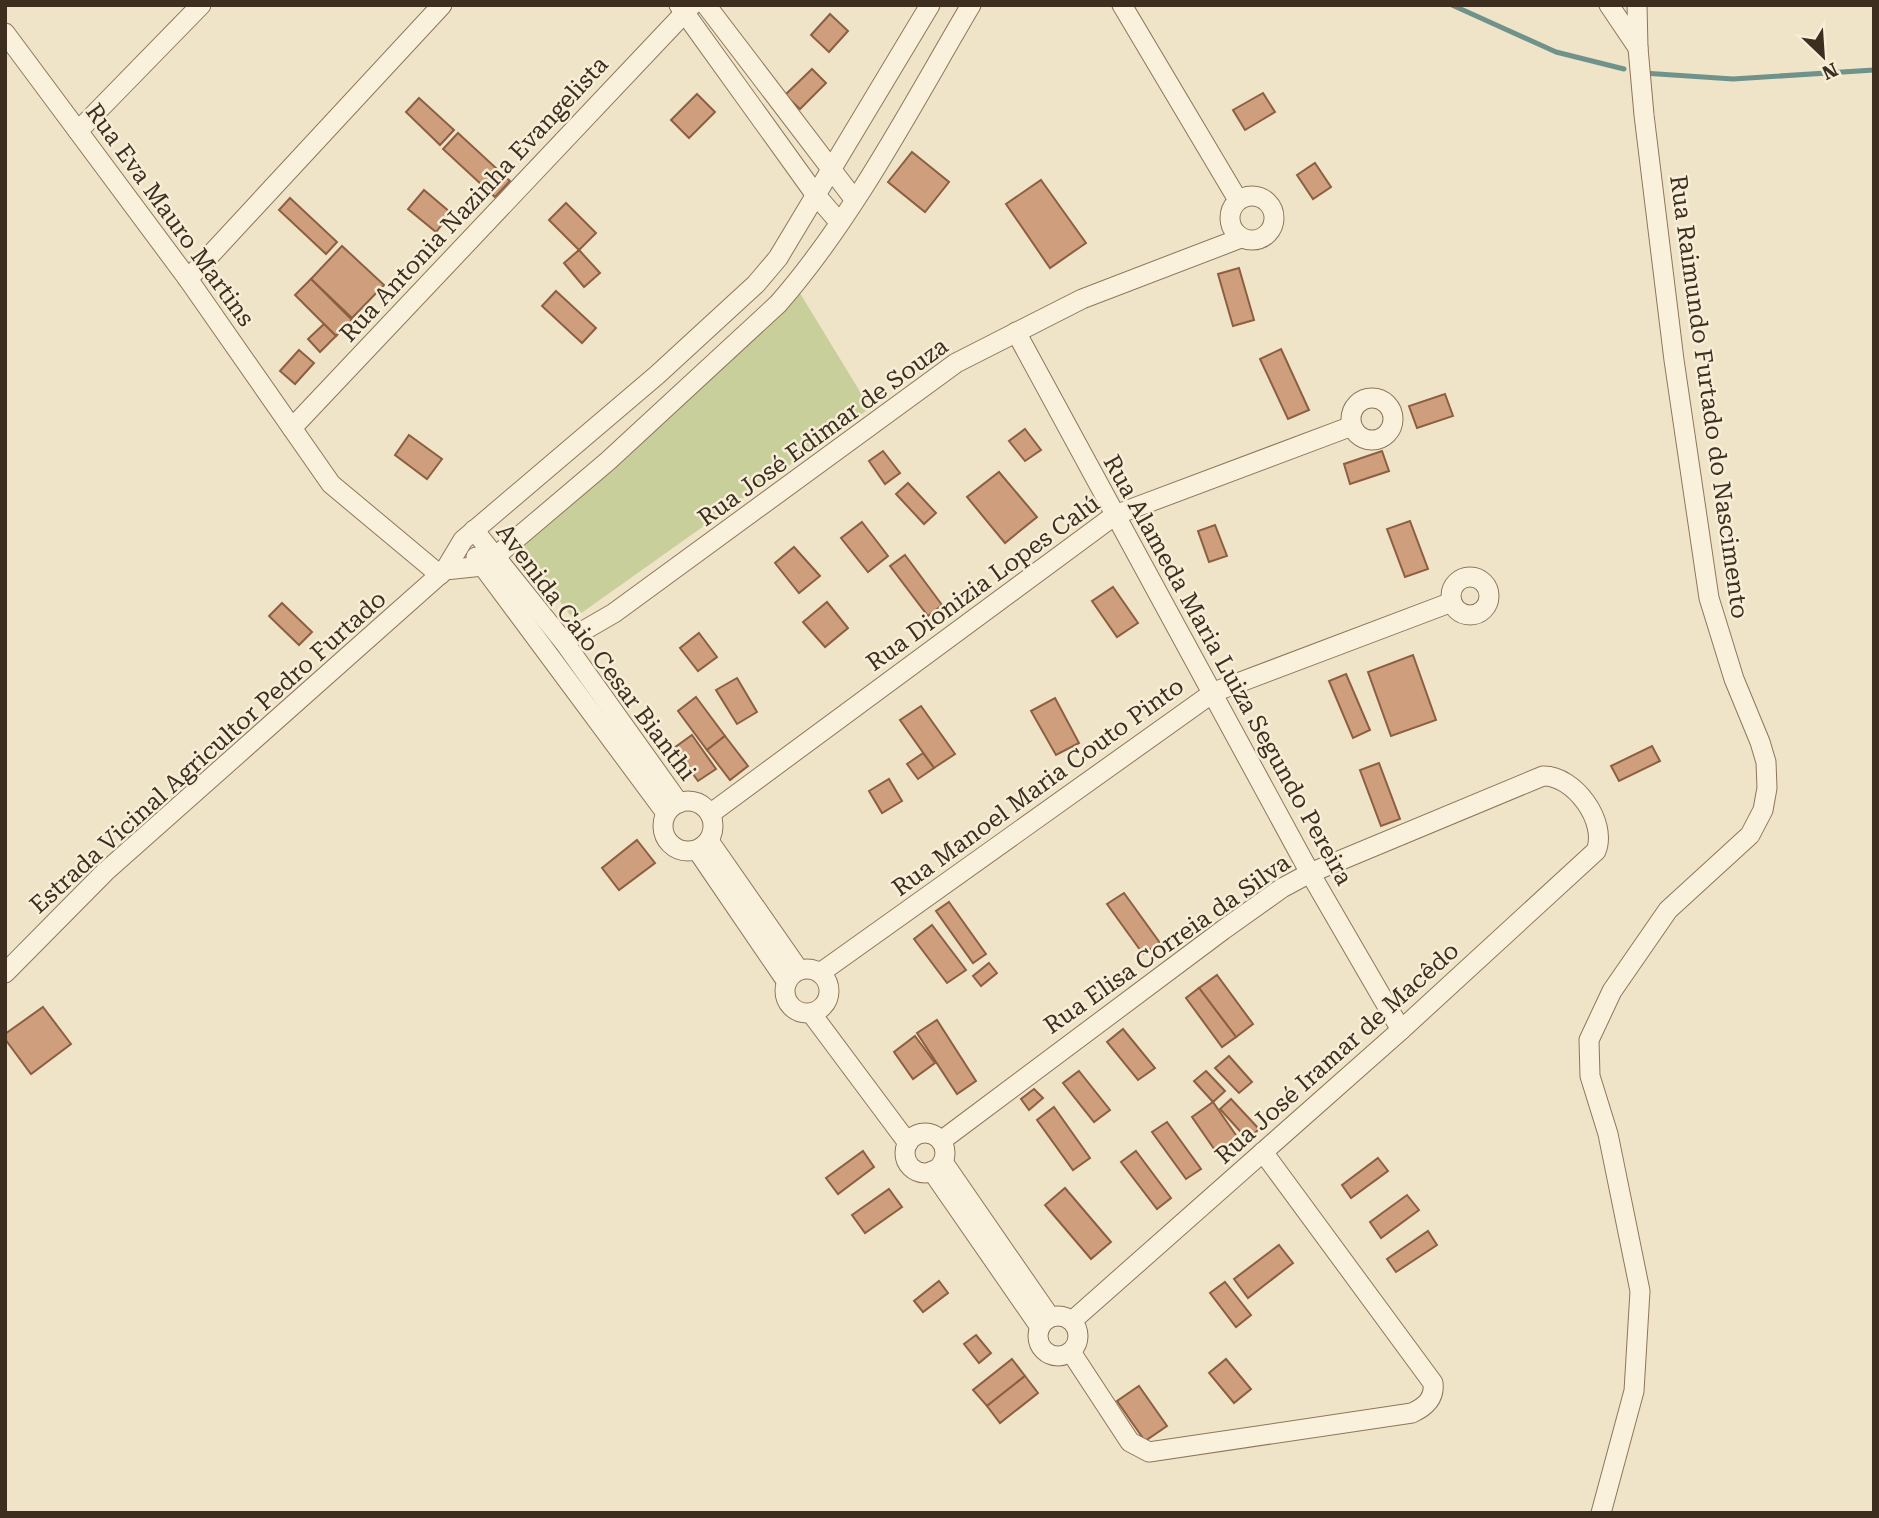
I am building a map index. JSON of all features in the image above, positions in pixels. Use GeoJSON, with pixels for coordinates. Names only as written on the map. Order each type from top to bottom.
{"type":"FeatureCollection","features":[{"type":"Feature","properties":{"kind":"street"},"geometry":{"type":"LineString","coordinates":[[78,131],[201,5]]}},
{"type":"Feature","properties":{"kind":"street"},"geometry":{"type":"LineString","coordinates":[[188,279],[442,5]]}},
{"type":"Feature","properties":{"kind":"street"},"geometry":{"type":"LineString","coordinates":[[706,5],[853,199]]}},
{"type":"Feature","properties":{"kind":"street","name":"Estrada Vicinal Agricultor Pedro Furtado"},"geometry":{"type":"LineString","coordinates":[[5,973],[124,856],[443,573],[469,535],[657,375],[756,284],[778,258],[930,5]]}},
{"type":"Feature","properties":{"kind":"street"},"geometry":{"type":"LineString","coordinates":[[443,573],[489,561],[608,461],[778,304],[800,279],[839,222],[971,5]]}},
{"type":"Feature","properties":{"kind":"street"},"geometry":{"type":"LineString","coordinates":[[1122,5],[1238,200],[1233,205],[1229,219],[1235,233],[1241,238]]}},
{"type":"Feature","properties":{"kind":"street"},"geometry":{"type":"LineString","coordinates":[[1609,5],[1638,48]]}},
{"type":"Feature","properties":{"kind":"street","name":"Rua Raimundo Furtado do Nascimento"},"geometry":{"type":"LineString","coordinates":[[1601,1513],[1634,1391],[1640,1291],[1608,1134],[1590,1076],[1589,1040],[1612,991],[1668,910],[1750,835],[1763,810],[1767,788],[1766,762],[1760,742],[1729,666],[1709,598],[1674,360],[1638,48],[1637,5]]}},
{"type":"Feature","properties":{"kind":"street"},"geometry":{"type":"LineString","coordinates":[[685,8],[815,194],[839,222]]}},
{"type":"Feature","properties":{"kind":"street","name":"Rua Antonia Nazinha Evangelista"},"geometry":{"type":"LineString","coordinates":[[292,428],[685,8]]}},
{"type":"Feature","properties":{"kind":"street","name":"Rua Eva Mauro Martins"},"geometry":{"type":"LineString","coordinates":[[5,33],[188,279],[318,468],[344,498],[370,514],[443,573]]}},
{"type":"Feature","properties":{"kind":"street","name":"Rua José Edimar de Souza"},"geometry":{"type":"LineString","coordinates":[[564,642],[614,613],[946,369],[1082,299],[1241,238],[1248,240],[1263,237],[1274,218],[1265,199],[1251,195],[1238,200]]}},
{"type":"Feature","properties":{"kind":"street","name":"Rua Alameda Maria Luiza Segundo Pereira"},"geometry":{"type":"LineString","coordinates":[[1016,332],[1214,691],[1310,873],[1401,1030]]}},
{"type":"Feature","properties":{"kind":"street","name":"Rua Dionizia Lopes Calú"},"geometry":{"type":"LineString","coordinates":[[710,814],[1115,515],[1352,426]]}},
{"type":"Feature","properties":{"kind":"street","name":"Avenida Caio Cesar Bianthi"},"geometry":{"type":"LineString","coordinates":[[469,535],[672,808]]}},
{"type":"Feature","properties":{"kind":"street","name":"Avenida Caio Cesar Bianthi"},"geometry":{"type":"LineString","coordinates":[[489,561],[564,642],[672,808]]}},
{"type":"Feature","properties":{"kind":"street","name":"Rua Manoel Maria Couto Pinto"},"geometry":{"type":"LineString","coordinates":[[820,973],[1214,691],[1452,603]]}},
{"type":"Feature","properties":{"kind":"street","name":"Rua Elisa Correia da Silva"},"geometry":{"type":"LineString","coordinates":[[941,1141],[1213,937],[1282,888],[1310,873],[1543,776],[1555,775],[1563,780],[1587,806]]}},
{"type":"Feature","properties":{"kind":"street","name":"Avenida Caio Cesar Bianthi"},"geometry":{"type":"LineString","coordinates":[[703,846],[681,851],[668,843],[662,828],[672,808],[693,801],[710,814]]}},
{"type":"Feature","properties":{"kind":"street","name":"Rua José Iramar de Macêdo"},"geometry":{"type":"LineString","coordinates":[[1072,1321],[1401,1030],[1596,851],[1600,841],[1598,829],[1587,806]]}},
{"type":"Feature","properties":{"kind":"street"},"geometry":{"type":"LineString","coordinates":[[710,814],[713,827],[703,846],[793,976]]}},
{"type":"Feature","properties":{"kind":"street"},"geometry":{"type":"LineString","coordinates":[[793,976],[820,973],[830,989],[817,1010]]}},
{"type":"Feature","properties":{"kind":"street"},"geometry":{"type":"LineString","coordinates":[[793,976],[786,995],[792,1007],[817,1010],[913,1139]]}},
{"type":"Feature","properties":{"kind":"street"},"geometry":{"type":"LineString","coordinates":[[933,1135],[941,1141],[945,1150],[938,1167],[920,1172],[910,1165],[905,1153],[913,1139],[933,1135]]}},
{"type":"Feature","properties":{"kind":"street"},"geometry":{"type":"LineString","coordinates":[[1071,1352],[1130,1442],[1149,1452],[1412,1413],[1430,1401],[1433,1383],[1263,1152]]}},
{"type":"Feature","properties":{"kind":"street"},"geometry":{"type":"LineString","coordinates":[[938,1167],[1045,1322]]}},
{"type":"Feature","properties":{"kind":"street"},"geometry":{"type":"LineString","coordinates":[[1059,1315],[1072,1321],[1079,1340],[1071,1352],[1059,1356],[1047,1353],[1039,1343],[1045,1322],[1059,1315]]}},
{"type":"Feature","properties":{"kind":"green space"},"geometry":{"type":"Polygon","coordinates":[[[795,285],[870,408],[573,619],[515,541],[795,285]]]}},
{"type":"Feature","properties":{"kind":"building"},"geometry":{"type":"Polygon","coordinates":[[[830,14],[848,31],[829,52],[811,35],[830,14]]]}},
{"type":"Feature","properties":{"kind":"building"},"geometry":{"type":"Polygon","coordinates":[[[812,69],[826,83],[800,109],[785,95],[812,69]]]}},
{"type":"Feature","properties":{"kind":"building"},"geometry":{"type":"Polygon","coordinates":[[[1263,93],[1275,112],[1245,130],[1233,110],[1263,93]]]}},
{"type":"Feature","properties":{"kind":"building"},"geometry":{"type":"Polygon","coordinates":[[[697,94],[715,112],[689,138],[671,120],[697,94]]]}},
{"type":"Feature","properties":{"kind":"building"},"geometry":{"type":"Polygon","coordinates":[[[419,98],[454,130],[440,145],[406,112],[419,98]]]}},
{"type":"Feature","properties":{"kind":"building"},"geometry":{"type":"Polygon","coordinates":[[[458,133],[510,181],[495,197],[443,149],[458,133]]]}},
{"type":"Feature","properties":{"kind":"building"},"geometry":{"type":"Polygon","coordinates":[[[912,152],[949,182],[925,212],[888,182],[912,152]]]}},
{"type":"Feature","properties":{"kind":"building"},"geometry":{"type":"Polygon","coordinates":[[[1315,163],[1331,187],[1313,199],[1297,175],[1315,163]]]}},
{"type":"Feature","properties":{"kind":"building"},"geometry":{"type":"Polygon","coordinates":[[[1041,180],[1086,243],[1050,268],[1006,204],[1041,180]]]}},
{"type":"Feature","properties":{"kind":"building"},"geometry":{"type":"Polygon","coordinates":[[[424,190],[451,213],[436,232],[408,209],[424,190]]]}},
{"type":"Feature","properties":{"kind":"building"},"geometry":{"type":"Polygon","coordinates":[[[290,198],[337,242],[326,254],[279,210],[290,198]]]}},
{"type":"Feature","properties":{"kind":"building"},"geometry":{"type":"Polygon","coordinates":[[[566,203],[596,233],[579,250],[549,220],[566,203]]]}},
{"type":"Feature","properties":{"kind":"building"},"geometry":{"type":"Polygon","coordinates":[[[342,246],[384,285],[352,318],[311,279],[342,246]]]}},
{"type":"Feature","properties":{"kind":"building"},"geometry":{"type":"Polygon","coordinates":[[[579,250],[600,273],[584,287],[564,263],[579,250]]]}},
{"type":"Feature","properties":{"kind":"building"},"geometry":{"type":"Polygon","coordinates":[[[1239,268],[1254,320],[1233,326],[1218,274],[1239,268]]]}},
{"type":"Feature","properties":{"kind":"building"},"geometry":{"type":"Polygon","coordinates":[[[311,279],[352,320],[336,336],[295,295],[311,279]]]}},
{"type":"Feature","properties":{"kind":"building"},"geometry":{"type":"Polygon","coordinates":[[[556,291],[596,328],[582,343],[542,306],[556,291]]]}},
{"type":"Feature","properties":{"kind":"building"},"geometry":{"type":"Polygon","coordinates":[[[324,324],[336,336],[320,352],[308,339],[324,324]]]}},
{"type":"Feature","properties":{"kind":"building"},"geometry":{"type":"Polygon","coordinates":[[[1281,349],[1309,410],[1288,419],[1260,359],[1281,349]]]}},
{"type":"Feature","properties":{"kind":"building"},"geometry":{"type":"Polygon","coordinates":[[[299,350],[314,363],[295,384],[280,371],[299,350]]]}},
{"type":"Feature","properties":{"kind":"building"},"geometry":{"type":"Polygon","coordinates":[[[1445,394],[1453,416],[1417,428],[1409,406],[1445,394]]]}},
{"type":"Feature","properties":{"kind":"building"},"geometry":{"type":"Polygon","coordinates":[[[1025,429],[1041,450],[1025,461],[1009,441],[1025,429]]]}},
{"type":"Feature","properties":{"kind":"building"},"geometry":{"type":"Polygon","coordinates":[[[409,435],[442,459],[427,479],[395,455],[409,435]]]}},
{"type":"Feature","properties":{"kind":"building"},"geometry":{"type":"Polygon","coordinates":[[[883,451],[900,473],[885,484],[869,461],[883,451]]]}},
{"type":"Feature","properties":{"kind":"building"},"geometry":{"type":"Polygon","coordinates":[[[1382,451],[1389,471],[1350,484],[1344,464],[1382,451]]]}},
{"type":"Feature","properties":{"kind":"building"},"geometry":{"type":"Polygon","coordinates":[[[999,472],[1037,517],[1005,543],[967,497],[999,472]]]}},
{"type":"Feature","properties":{"kind":"building"},"geometry":{"type":"Polygon","coordinates":[[[908,483],[936,513],[924,524],[896,494],[908,483]]]}},
{"type":"Feature","properties":{"kind":"building"},"geometry":{"type":"Polygon","coordinates":[[[1410,521],[1428,569],[1405,577],[1387,529],[1410,521]]]}},
{"type":"Feature","properties":{"kind":"building"},"geometry":{"type":"Polygon","coordinates":[[[862,522],[888,556],[868,572],[841,538],[862,522]]]}},
{"type":"Feature","properties":{"kind":"building"},"geometry":{"type":"Polygon","coordinates":[[[1215,525],[1227,556],[1209,562],[1198,531],[1215,525]]]}},
{"type":"Feature","properties":{"kind":"building"},"geometry":{"type":"Polygon","coordinates":[[[794,547],[820,576],[799,593],[775,563],[794,547]]]}},
{"type":"Feature","properties":{"kind":"building"},"geometry":{"type":"Polygon","coordinates":[[[905,555],[942,605],[928,616],[890,566],[905,555]]]}},
{"type":"Feature","properties":{"kind":"building"},"geometry":{"type":"Polygon","coordinates":[[[1113,587],[1138,623],[1117,637],[1092,601],[1113,587]]]}},
{"type":"Feature","properties":{"kind":"building"},"geometry":{"type":"Polygon","coordinates":[[[827,602],[848,628],[825,647],[803,622],[827,602]]]}},
{"type":"Feature","properties":{"kind":"building"},"geometry":{"type":"Polygon","coordinates":[[[282,603],[312,632],[299,645],[269,616],[282,603]]]}},
{"type":"Feature","properties":{"kind":"building"},"geometry":{"type":"Polygon","coordinates":[[[699,633],[717,657],[698,671],[680,648],[699,633]]]}},
{"type":"Feature","properties":{"kind":"building"},"geometry":{"type":"Polygon","coordinates":[[[1413,655],[1436,720],[1391,736],[1368,672],[1413,655]]]}},
{"type":"Feature","properties":{"kind":"building"},"geometry":{"type":"Polygon","coordinates":[[[1346,674],[1370,730],[1353,738],[1329,681],[1346,674]]]}},
{"type":"Feature","properties":{"kind":"building"},"geometry":{"type":"Polygon","coordinates":[[[737,678],[757,712],[737,724],[716,690],[737,678]]]}},
{"type":"Feature","properties":{"kind":"building"},"geometry":{"type":"Polygon","coordinates":[[[696,697],[725,736],[707,750],[678,711],[696,697]]]}},
{"type":"Feature","properties":{"kind":"building"},"geometry":{"type":"Polygon","coordinates":[[[1055,698],[1079,743],[1056,755],[1031,711],[1055,698]]]}},
{"type":"Feature","properties":{"kind":"building"},"geometry":{"type":"Polygon","coordinates":[[[921,706],[955,754],[934,768],[900,720],[921,706]]]}},
{"type":"Feature","properties":{"kind":"building"},"geometry":{"type":"Polygon","coordinates":[[[692,735],[716,769],[698,781],[674,748],[692,735]]]}},
{"type":"Feature","properties":{"kind":"building"},"geometry":{"type":"Polygon","coordinates":[[[725,736],[748,766],[730,780],[707,750],[725,736]]]}},
{"type":"Feature","properties":{"kind":"building"},"geometry":{"type":"Polygon","coordinates":[[[1652,746],[1660,761],[1619,781],[1611,766],[1652,746]]]}},
{"type":"Feature","properties":{"kind":"building"},"geometry":{"type":"Polygon","coordinates":[[[923,753],[934,768],[918,779],[907,764],[923,753]]]}},
{"type":"Feature","properties":{"kind":"building"},"geometry":{"type":"Polygon","coordinates":[[[1379,763],[1400,819],[1381,826],[1360,770],[1379,763]]]}},
{"type":"Feature","properties":{"kind":"building"},"geometry":{"type":"Polygon","coordinates":[[[889,779],[902,801],[882,813],[869,791],[889,779]]]}},
{"type":"Feature","properties":{"kind":"building"},"geometry":{"type":"Polygon","coordinates":[[[637,840],[655,863],[619,890],[602,868],[637,840]]]}},
{"type":"Feature","properties":{"kind":"building"},"geometry":{"type":"Polygon","coordinates":[[[1124,893],[1160,943],[1143,954],[1107,904],[1124,893]]]}},
{"type":"Feature","properties":{"kind":"building"},"geometry":{"type":"Polygon","coordinates":[[[949,902],[986,954],[973,963],[936,911],[949,902]]]}},
{"type":"Feature","properties":{"kind":"building"},"geometry":{"type":"Polygon","coordinates":[[[932,925],[966,970],[947,983],[914,939],[932,925]]]}},
{"type":"Feature","properties":{"kind":"building"},"geometry":{"type":"Polygon","coordinates":[[[989,963],[997,973],[981,986],[973,976],[989,963]]]}},
{"type":"Feature","properties":{"kind":"building"},"geometry":{"type":"Polygon","coordinates":[[[1217,975],[1253,1024],[1236,1037],[1199,988],[1217,975]]]}},
{"type":"Feature","properties":{"kind":"building"},"geometry":{"type":"Polygon","coordinates":[[[1199,988],[1236,1037],[1222,1047],[1186,998],[1199,988]]]}},
{"type":"Feature","properties":{"kind":"building"},"geometry":{"type":"Polygon","coordinates":[[[43,1007],[71,1044],[31,1074],[5,1039],[5,1034],[43,1007]]]}},
{"type":"Feature","properties":{"kind":"building"},"geometry":{"type":"Polygon","coordinates":[[[937,1020],[976,1081],[957,1094],[917,1033],[937,1020]]]}},
{"type":"Feature","properties":{"kind":"building"},"geometry":{"type":"Polygon","coordinates":[[[1123,1029],[1155,1068],[1138,1080],[1107,1042],[1123,1029]]]}},
{"type":"Feature","properties":{"kind":"building"},"geometry":{"type":"Polygon","coordinates":[[[915,1036],[935,1063],[913,1079],[894,1052],[915,1036]]]}},
{"type":"Feature","properties":{"kind":"building"},"geometry":{"type":"Polygon","coordinates":[[[1229,1056],[1252,1082],[1239,1093],[1215,1068],[1229,1056]]]}},
{"type":"Feature","properties":{"kind":"building"},"geometry":{"type":"Polygon","coordinates":[[[1079,1071],[1110,1110],[1094,1122],[1063,1083],[1079,1071]]]}},
{"type":"Feature","properties":{"kind":"building"},"geometry":{"type":"Polygon","coordinates":[[[1206,1071],[1225,1091],[1213,1102],[1194,1081],[1206,1071]]]}},
{"type":"Feature","properties":{"kind":"building"},"geometry":{"type":"Polygon","coordinates":[[[1034,1089],[1043,1098],[1029,1110],[1021,1099],[1034,1089]]]}},
{"type":"Feature","properties":{"kind":"building"},"geometry":{"type":"Polygon","coordinates":[[[1231,1099],[1259,1129],[1248,1140],[1220,1109],[1231,1099]]]}},
{"type":"Feature","properties":{"kind":"building"},"geometry":{"type":"Polygon","coordinates":[[[1213,1102],[1240,1141],[1219,1156],[1192,1117],[1213,1102]]]}},
{"type":"Feature","properties":{"kind":"building"},"geometry":{"type":"Polygon","coordinates":[[[1054,1107],[1090,1158],[1073,1170],[1037,1120],[1054,1107]]]}},
{"type":"Feature","properties":{"kind":"building"},"geometry":{"type":"Polygon","coordinates":[[[1167,1122],[1201,1169],[1186,1179],[1152,1132],[1167,1122]]]}},
{"type":"Feature","properties":{"kind":"building"},"geometry":{"type":"Polygon","coordinates":[[[863,1151],[874,1167],[838,1194],[826,1178],[863,1151]]]}},
{"type":"Feature","properties":{"kind":"building"},"geometry":{"type":"Polygon","coordinates":[[[1136,1151],[1171,1198],[1157,1209],[1121,1162],[1136,1151]]]}},
{"type":"Feature","properties":{"kind":"building"},"geometry":{"type":"Polygon","coordinates":[[[1378,1158],[1388,1171],[1351,1198],[1342,1185],[1378,1158]]]}},
{"type":"Feature","properties":{"kind":"building"},"geometry":{"type":"Polygon","coordinates":[[[1065,1188],[1111,1242],[1091,1259],[1045,1205],[1065,1188]]]}},
{"type":"Feature","properties":{"kind":"building"},"geometry":{"type":"Polygon","coordinates":[[[889,1189],[902,1207],[865,1233],[852,1215],[889,1189]]]}},
{"type":"Feature","properties":{"kind":"building"},"geometry":{"type":"Polygon","coordinates":[[[1407,1195],[1419,1210],[1381,1238],[1370,1222],[1407,1195]]]}},
{"type":"Feature","properties":{"kind":"building"},"geometry":{"type":"Polygon","coordinates":[[[1428,1231],[1437,1245],[1396,1272],[1387,1259],[1428,1231]]]}},
{"type":"Feature","properties":{"kind":"building"},"geometry":{"type":"Polygon","coordinates":[[[1279,1245],[1293,1263],[1248,1298],[1234,1279],[1279,1245]]]}},
{"type":"Feature","properties":{"kind":"building"},"geometry":{"type":"Polygon","coordinates":[[[939,1281],[948,1293],[923,1312],[914,1301],[939,1281]]]}},
{"type":"Feature","properties":{"kind":"building"},"geometry":{"type":"Polygon","coordinates":[[[1225,1282],[1251,1315],[1236,1327],[1210,1293],[1225,1282]]]}},
{"type":"Feature","properties":{"kind":"building"},"geometry":{"type":"Polygon","coordinates":[[[976,1335],[991,1353],[979,1363],[964,1344],[976,1335]]]}},
{"type":"Feature","properties":{"kind":"building"},"geometry":{"type":"Polygon","coordinates":[[[1012,1359],[1025,1376],[987,1406],[973,1390],[1012,1359]]]}},
{"type":"Feature","properties":{"kind":"building"},"geometry":{"type":"Polygon","coordinates":[[[1226,1359],[1251,1389],[1234,1403],[1209,1373],[1226,1359]]]}},
{"type":"Feature","properties":{"kind":"building"},"geometry":{"type":"Polygon","coordinates":[[[1025,1376],[1038,1393],[1000,1423],[987,1406],[1025,1376]]]}},
{"type":"Feature","properties":{"kind":"building"},"geometry":{"type":"Polygon","coordinates":[[[1139,1386],[1167,1426],[1145,1441],[1117,1401],[1139,1386]]]}},
{"type":"Feature","properties":{"kind":"waterway"},"geometry":{"type":"LineString","coordinates":[[1452,5],[1556,52],[1624,69]]}},
{"type":"Feature","properties":{"kind":"waterway"},"geometry":{"type":"LineString","coordinates":[[1643,73],[1733,79],[1874,70]]}}]}
